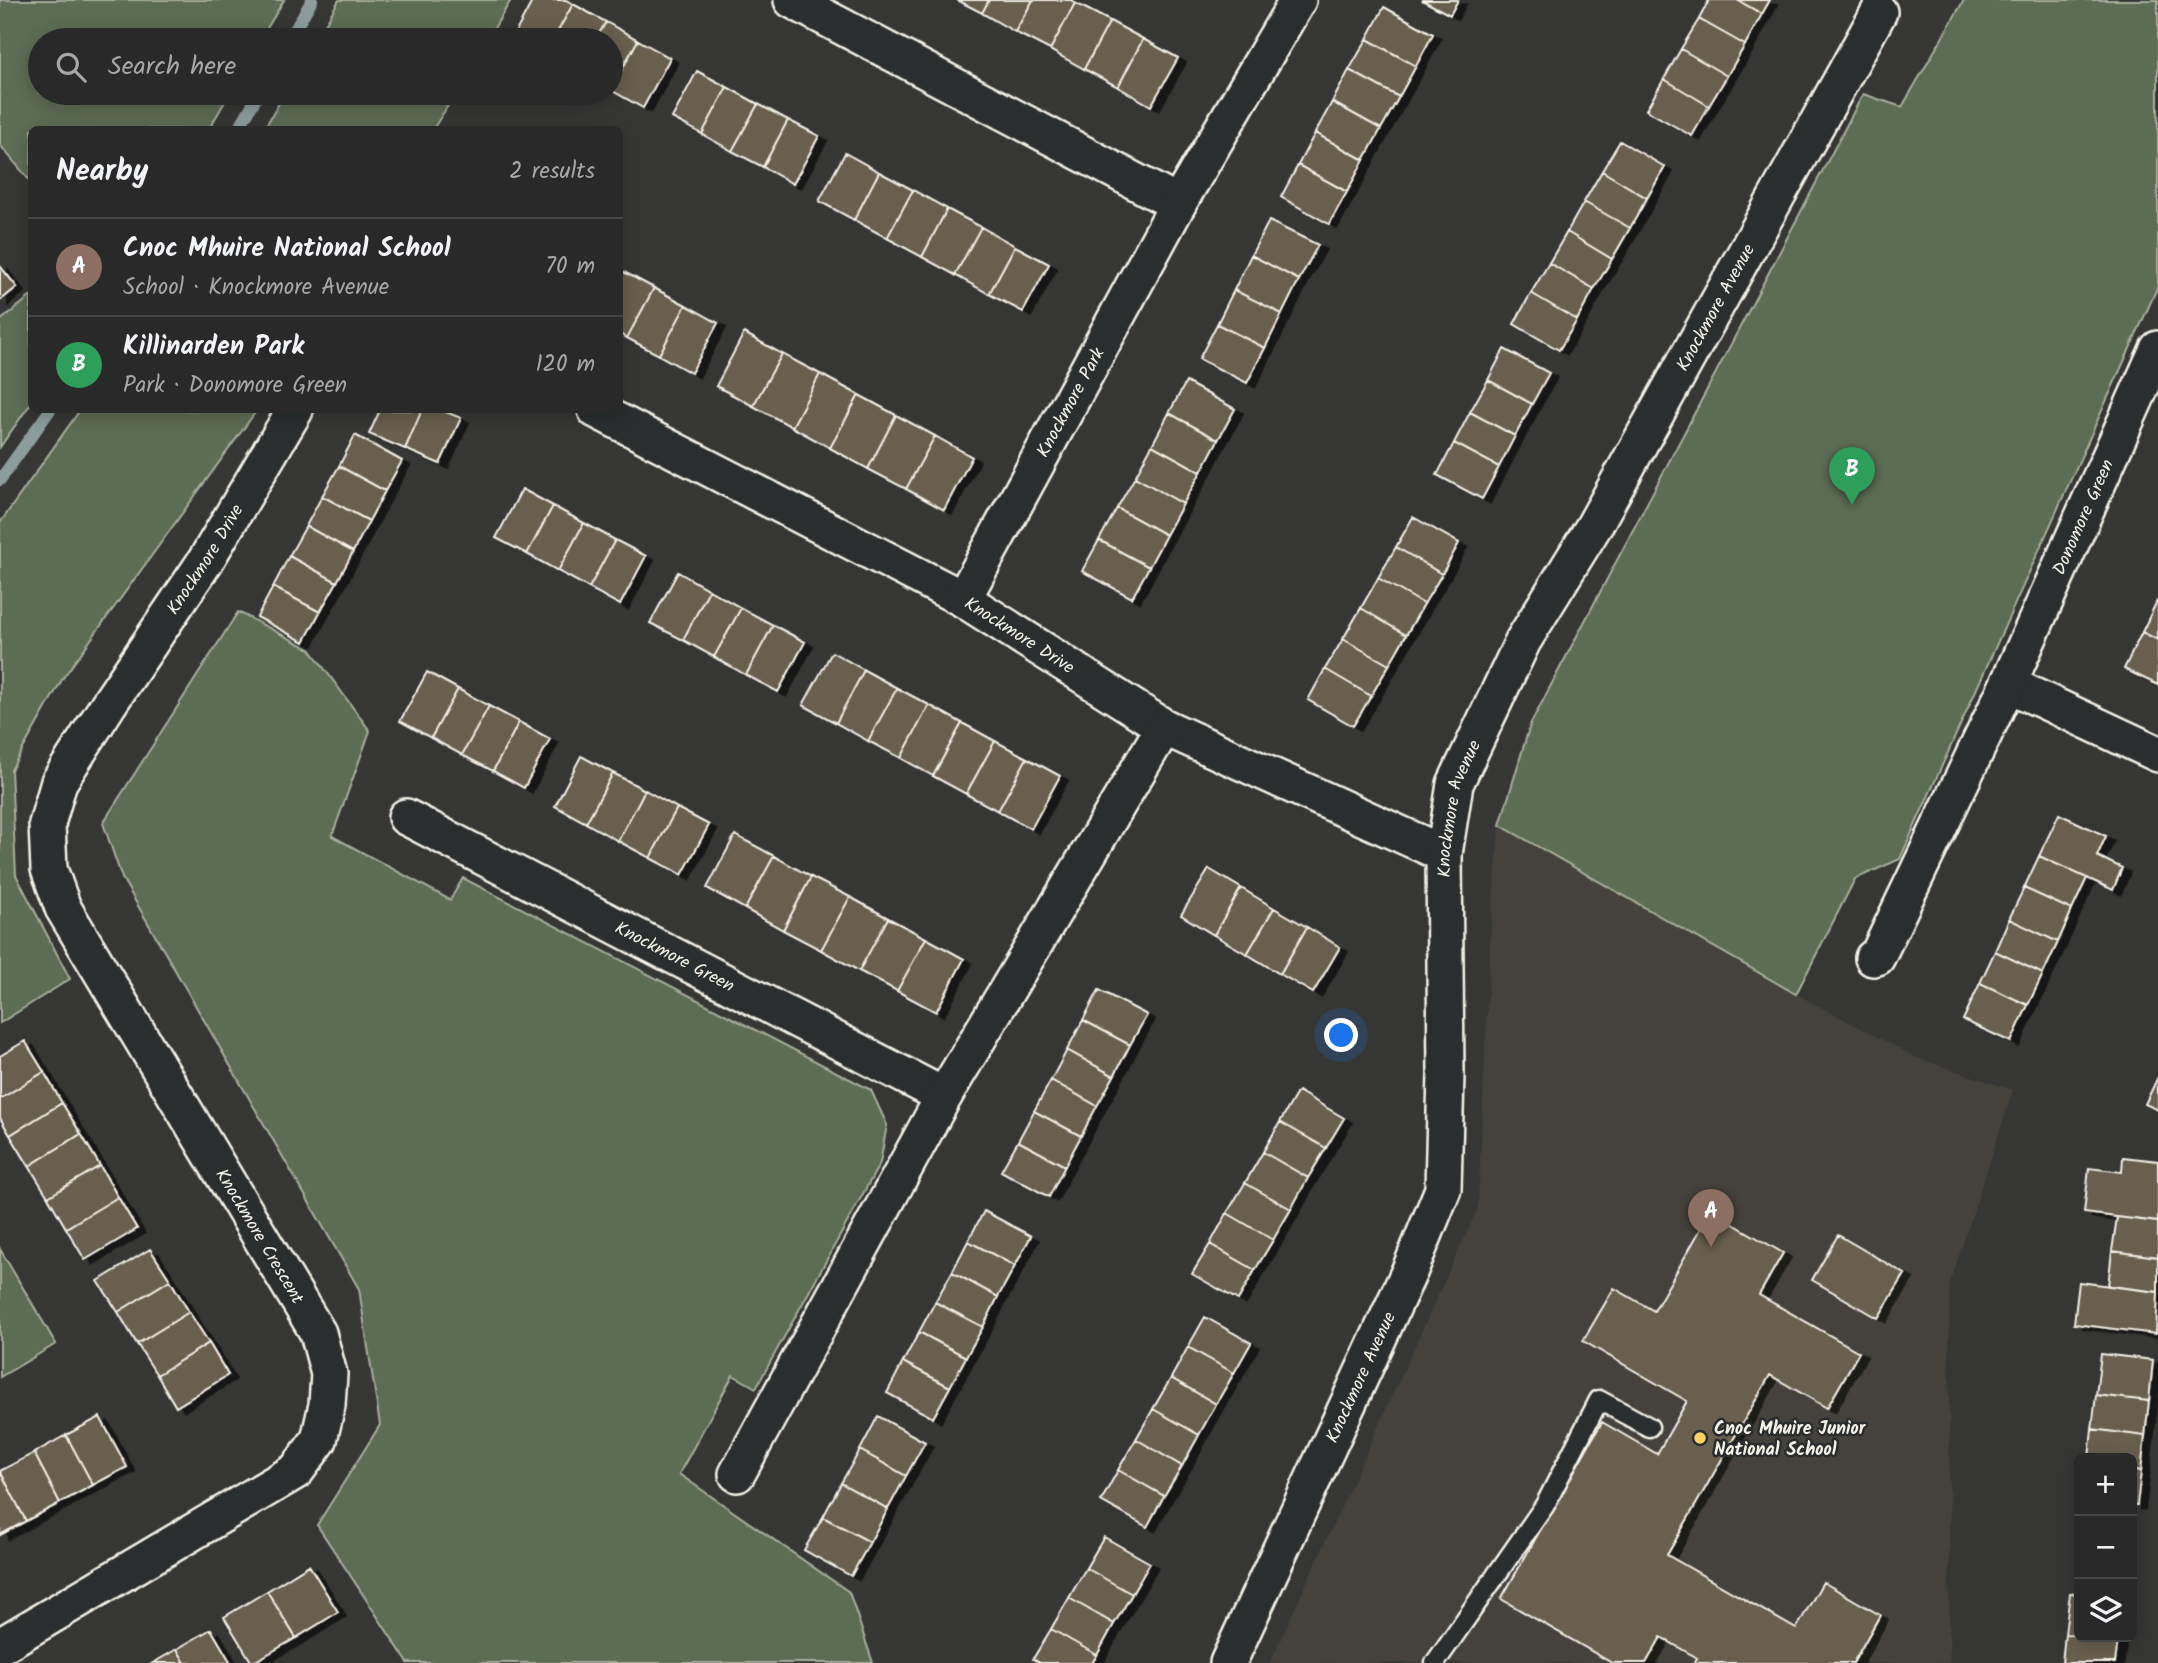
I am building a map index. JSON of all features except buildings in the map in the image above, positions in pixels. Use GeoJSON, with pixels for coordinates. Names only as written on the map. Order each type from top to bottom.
{"type":"FeatureCollection","features":[{"type":"Feature","properties":{"kind":"street"},"geometry":{"type":"LineString","coordinates":[[792,0],[1178,204]]}},
{"type":"Feature","properties":{"kind":"street","name":"Knockmore Park"},"geometry":{"type":"LineString","coordinates":[[963,599],[1178,204],[1298,0]]}},
{"type":"Feature","properties":{"kind":"street","name":"Knockmore Avenue"},"geometry":{"type":"LineString","coordinates":[[1228,1663],[1410,1270],[1443,1188],[1446,1074],[1444,854],[1455,784],[1523,641],[1594,526],[1879,12]]}},
{"type":"Feature","properties":{"kind":"street","name":"Donomore Green"},"geometry":{"type":"LineString","coordinates":[[1872,958],[1877,957],[2008,684],[2158,349]]}},
{"type":"Feature","properties":{"kind":"street","name":"Knockmore Drive"},"geometry":{"type":"LineString","coordinates":[[108,705],[206,560],[293,413]]}},
{"type":"Feature","properties":{"kind":"street","name":"Knockmore Drive"},"geometry":{"type":"LineString","coordinates":[[602,413],[963,599],[1164,727],[1444,854]]}},
{"type":"Feature","properties":{"kind":"street"},"geometry":{"type":"LineString","coordinates":[[2008,684],[2158,754]]}},
{"type":"Feature","properties":{"kind":"street","name":"Knockmore Crescent"},"geometry":{"type":"LineString","coordinates":[[0,1646],[296,1471],[319,1440],[327,1405],[328,1374],[318,1333],[63,908],[49,869],[47,824],[59,782],[108,705]]}},
{"type":"Feature","properties":{"kind":"street"},"geometry":{"type":"LineString","coordinates":[[737,1474],[944,1096],[1164,727]]}},
{"type":"Feature","properties":{"kind":"street","name":"Knockmore Green"},"geometry":{"type":"LineString","coordinates":[[406,817],[944,1096]]}},
{"type":"Feature","properties":{"kind":"lane"},"geometry":{"type":"LineString","coordinates":[[1435,1663],[1545,1505],[1599,1400],[1649,1427]]}},
{"type":"Feature","properties":{"kind":"shaded area"},"geometry":{"type":"Polygon","coordinates":[[[1500,825],[1796,994],[1917,1058],[2013,1090],[1949,1286],[1949,1663],[1270,1663],[1478,1208],[1491,927],[1500,825]]]}},
{"type":"Feature","properties":{"kind":"green space"},"geometry":{"type":"Polygon","coordinates":[[[0,0],[284,0],[267,28],[28,28],[28,105],[223,105],[211,126],[28,126],[28,178],[0,145],[0,0]]]}},
{"type":"Feature","properties":{"kind":"green space"},"geometry":{"type":"Polygon","coordinates":[[[339,0],[511,0],[494,28],[323,28],[339,0]]]}},
{"type":"Feature","properties":{"kind":"green space"},"geometry":{"type":"Polygon","coordinates":[[[1964,0],[2158,0],[2158,286],[1900,859],[1855,879],[1796,994],[1500,825],[1530,725],[1863,94],[1902,107],[1964,0]]]}},
{"type":"Feature","properties":{"kind":"green space"},"geometry":{"type":"Polygon","coordinates":[[[278,105],[448,105],[435,126],[266,126],[278,105]]]}},
{"type":"Feature","properties":{"kind":"green space"},"geometry":{"type":"Polygon","coordinates":[[[28,298],[28,407],[0,447],[0,321],[28,298]]]}},
{"type":"Feature","properties":{"kind":"green space"},"geometry":{"type":"Polygon","coordinates":[[[78,413],[255,413],[63,678],[11,770],[16,875],[70,979],[0,1023],[0,523],[78,413]]]}},
{"type":"Feature","properties":{"kind":"green space"},"geometry":{"type":"Polygon","coordinates":[[[238,612],[310,649],[370,731],[332,836],[450,900],[463,878],[871,1090],[887,1125],[880,1163],[756,1388],[733,1375],[679,1474],[849,1592],[873,1663],[408,1663],[317,1525],[380,1425],[359,1289],[122,878],[103,823],[238,612]]]}},
{"type":"Feature","properties":{"kind":"green space"},"geometry":{"type":"Polygon","coordinates":[[[0,1249],[56,1344],[0,1377],[0,1249]]]}},
{"type":"Feature","properties":{"kind":"waterway"},"geometry":{"type":"LineString","coordinates":[[296,28],[312,0]]}},
{"type":"Feature","properties":{"kind":"waterway"},"geometry":{"type":"LineString","coordinates":[[240,126],[252,105]]}},
{"type":"Feature","properties":{"kind":"waterway"},"geometry":{"type":"LineString","coordinates":[[0,480],[48,413]]}},
{"type":"Feature","properties":{"kind":"place","name":"Killinarden Park"},"geometry":{"type":"Point","coordinates":[1852,505]}},
{"type":"Feature","properties":{"kind":"place","name":"Cnoc Mhuire National School"},"geometry":{"type":"Point","coordinates":[1711,1247]}},
{"type":"Feature","properties":{"kind":"place","name":"Cnoc Mhuire Junior National School"},"geometry":{"type":"Point","coordinates":[1700,1438]}}]}
